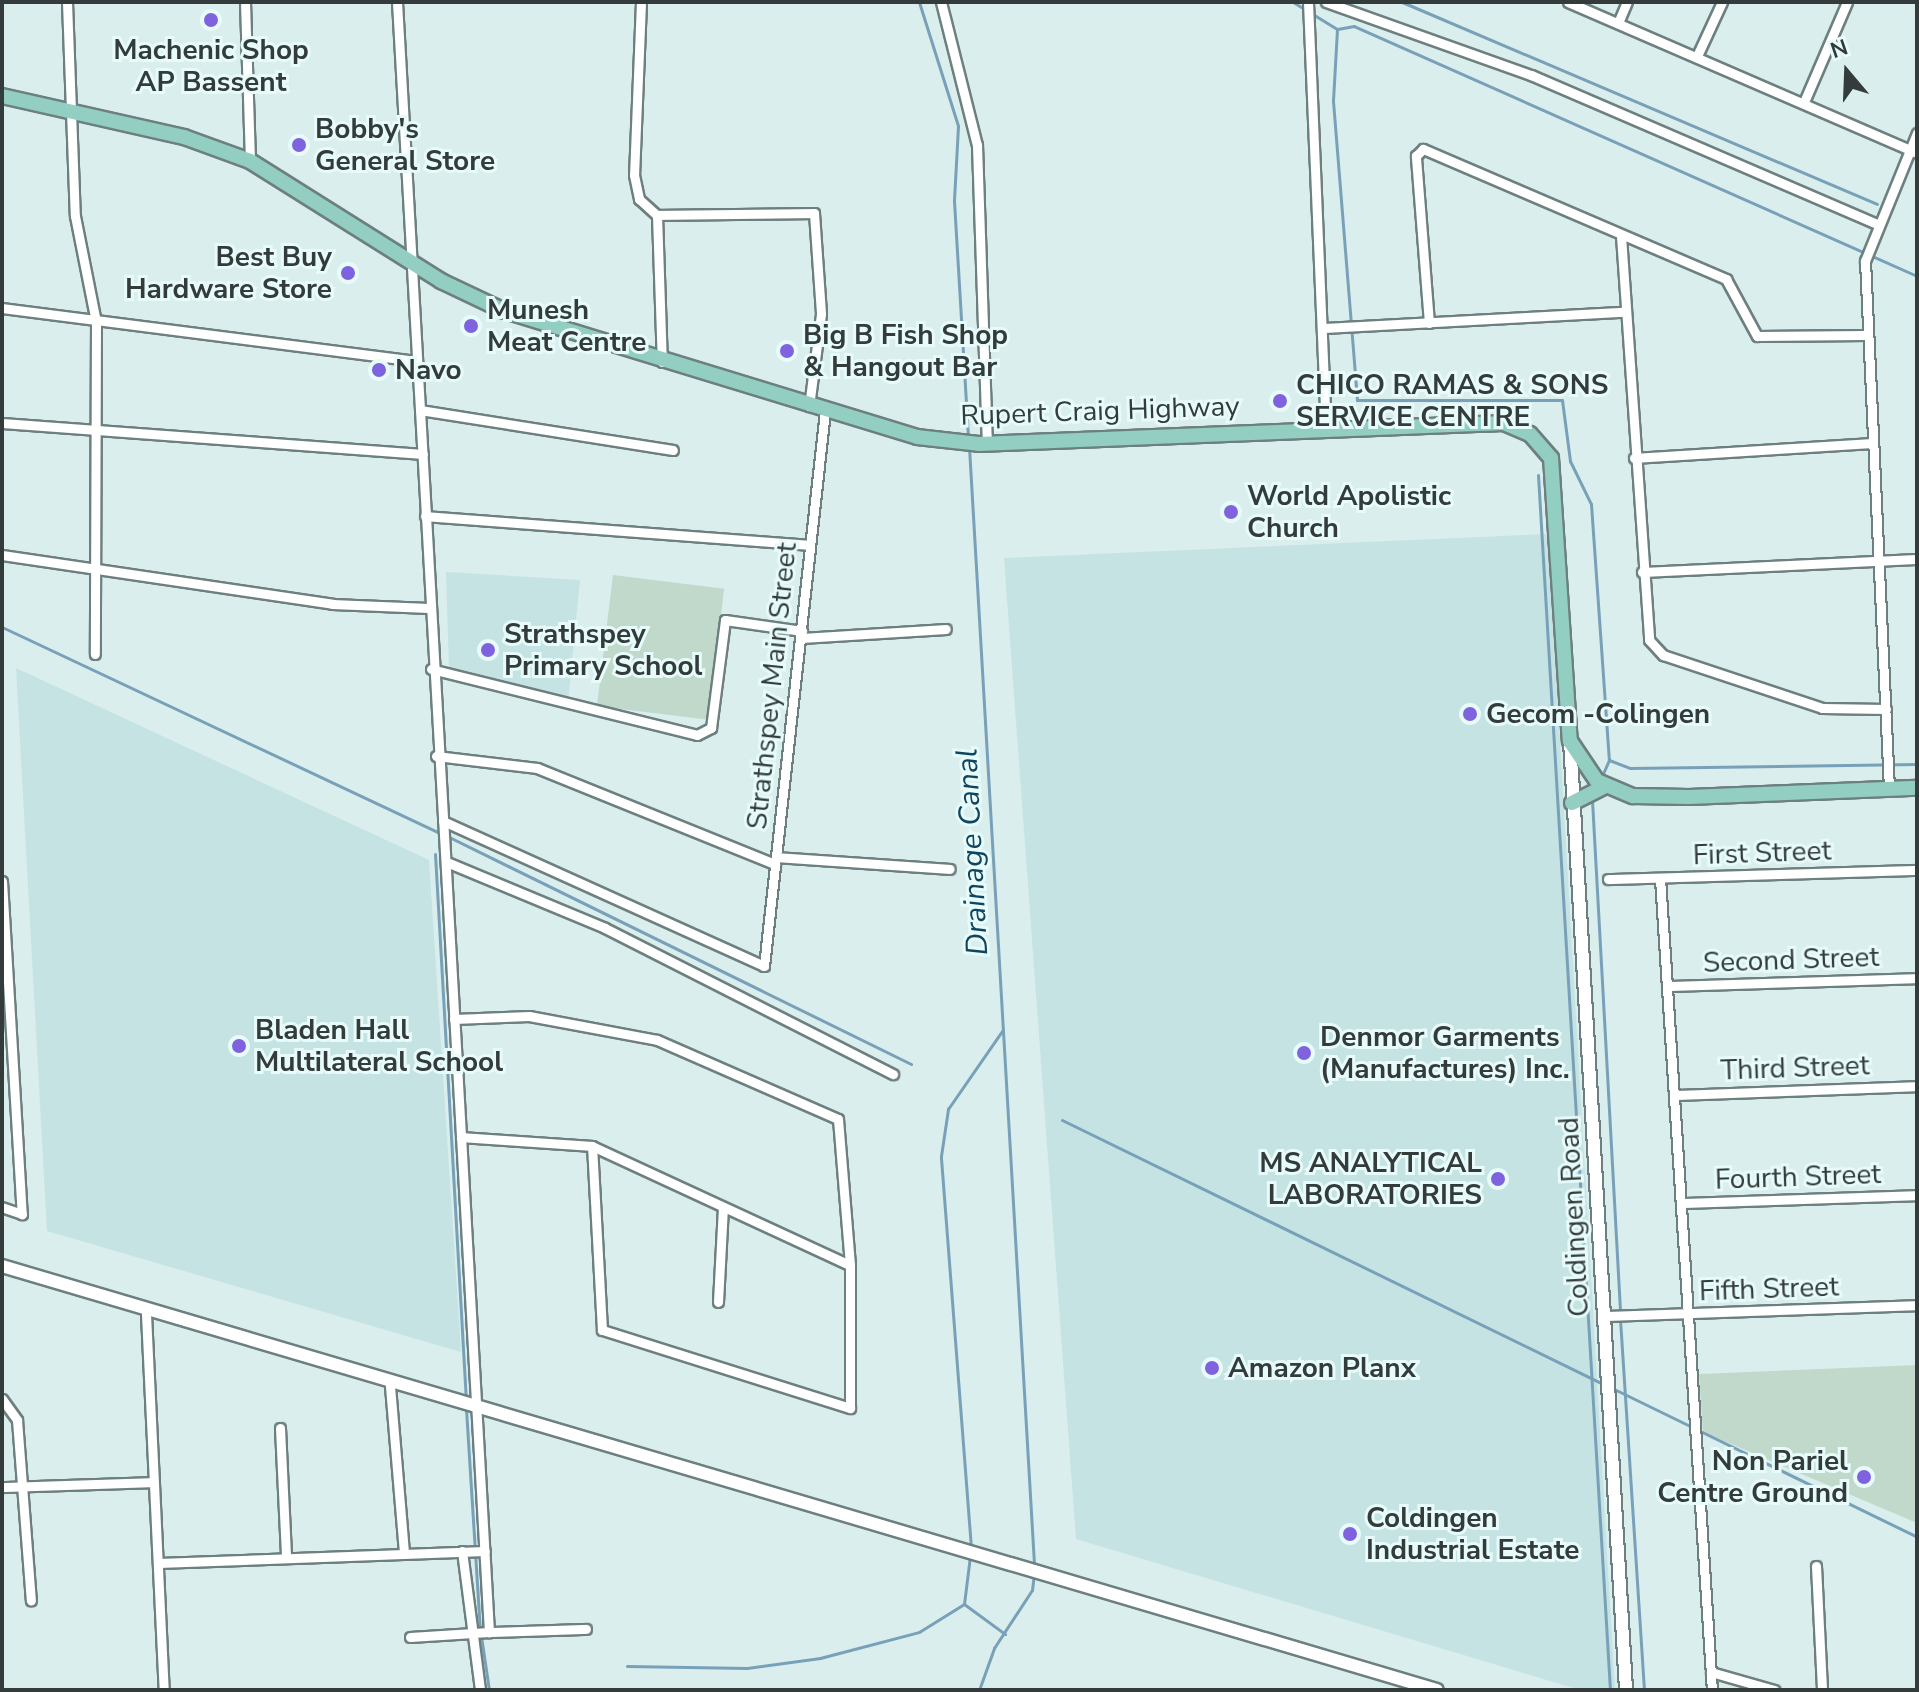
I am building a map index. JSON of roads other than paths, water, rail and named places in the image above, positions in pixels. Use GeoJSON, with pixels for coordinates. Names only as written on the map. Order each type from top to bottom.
{"type":"FeatureCollection","features":[{"type":"Feature","properties":{"kind":"main road","name":"Rupert Craig Highway"},"geometry":{"type":"LineString","coordinates":[[2,96],[71,110],[250,161],[417,266],[502,310],[809,407],[952,443],[1504,423],[1542,445],[1558,499],[1570,741]]}},
{"type":"Feature","properties":{"kind":"main road"},"geometry":{"type":"LineString","coordinates":[[1570,741],[1605,786],[1633,796],[1689,797],[1917,788]]}},
{"type":"Feature","properties":{"kind":"main road","name":"Coldingen Road"},"geometry":{"type":"LineString","coordinates":[[1570,741],[1572,803],[1613,1316],[1626,1690]]}},
{"type":"Feature","properties":{"kind":"main road"},"geometry":{"type":"LineString","coordinates":[[1572,803],[1605,786]]}},
{"type":"Feature","properties":{"kind":"main road"},"geometry":{"type":"LineString","coordinates":[[2,1266],[146,1314],[478,1413],[1437,1690]]}},
{"type":"Feature","properties":{"kind":"street"},"geometry":{"type":"LineString","coordinates":[[67,2],[75,216],[96,322],[100,572],[95,654]]}},
{"type":"Feature","properties":{"kind":"street"},"geometry":{"type":"LineString","coordinates":[[245,2],[250,161]]}},
{"type":"Feature","properties":{"kind":"street"},"geometry":{"type":"LineString","coordinates":[[397,2],[417,266],[416,361],[423,454],[431,669],[436,756],[449,863],[454,1019],[489,1632]]}},
{"type":"Feature","properties":{"kind":"street"},"geometry":{"type":"LineString","coordinates":[[641,2],[634,175],[639,199],[657,215],[814,213],[821,314],[809,407]]}},
{"type":"Feature","properties":{"kind":"street"},"geometry":{"type":"LineString","coordinates":[[941,2],[977,145],[983,444]]}},
{"type":"Feature","properties":{"kind":"street"},"geometry":{"type":"LineString","coordinates":[[1308,2],[1326,430]]}},
{"type":"Feature","properties":{"kind":"street"},"geometry":{"type":"LineString","coordinates":[[1326,2],[1531,75],[1877,224]]}},
{"type":"Feature","properties":{"kind":"street"},"geometry":{"type":"LineString","coordinates":[[1568,2],[1913,152]]}},
{"type":"Feature","properties":{"kind":"street"},"geometry":{"type":"LineString","coordinates":[[1618,23],[1627,2]]}},
{"type":"Feature","properties":{"kind":"street"},"geometry":{"type":"LineString","coordinates":[[1697,56],[1722,2]]}},
{"type":"Feature","properties":{"kind":"street"},"geometry":{"type":"LineString","coordinates":[[1804,102],[1847,2]]}},
{"type":"Feature","properties":{"kind":"street"},"geometry":{"type":"LineString","coordinates":[[1889,789],[1865,261],[1877,224],[1913,152],[1917,133]]}},
{"type":"Feature","properties":{"kind":"street"},"geometry":{"type":"LineString","coordinates":[[1429,323],[1417,151],[1734,285],[1757,336],[1866,335]]}},
{"type":"Feature","properties":{"kind":"street"},"geometry":{"type":"LineString","coordinates":[[657,215],[662,362]]}},
{"type":"Feature","properties":{"kind":"street"},"geometry":{"type":"LineString","coordinates":[[1621,236],[1649,640],[1663,655],[1822,708],[1886,709]]}},
{"type":"Feature","properties":{"kind":"street"},"geometry":{"type":"LineString","coordinates":[[2,308],[416,361]]}},
{"type":"Feature","properties":{"kind":"street"},"geometry":{"type":"LineString","coordinates":[[1324,328],[1624,312]]}},
{"type":"Feature","properties":{"kind":"street"},"geometry":{"type":"LineString","coordinates":[[420,410],[673,450]]}},
{"type":"Feature","properties":{"kind":"street","name":"Strathspey Main Street"},"geometry":{"type":"LineString","coordinates":[[443,821],[764,966],[825,411]]}},
{"type":"Feature","properties":{"kind":"street"},"geometry":{"type":"LineString","coordinates":[[2,423],[423,454]]}},
{"type":"Feature","properties":{"kind":"street"},"geometry":{"type":"LineString","coordinates":[[1634,458],[1872,443]]}},
{"type":"Feature","properties":{"kind":"street"},"geometry":{"type":"LineString","coordinates":[[425,516],[810,545]]}},
{"type":"Feature","properties":{"kind":"street"},"geometry":{"type":"LineString","coordinates":[[2,555],[100,572],[332,604],[429,608]]}},
{"type":"Feature","properties":{"kind":"street"},"geometry":{"type":"LineString","coordinates":[[1642,572],[1917,559]]}},
{"type":"Feature","properties":{"kind":"street"},"geometry":{"type":"LineString","coordinates":[[431,669],[697,735],[711,728],[725,620],[802,634],[946,629]]}},
{"type":"Feature","properties":{"kind":"street"},"geometry":{"type":"LineString","coordinates":[[436,756],[537,768],[775,861],[950,869]]}},
{"type":"Feature","properties":{"kind":"street"},"geometry":{"type":"LineString","coordinates":[[449,863],[605,928],[893,1074]]}},
{"type":"Feature","properties":{"kind":"street","name":"First Street"},"geometry":{"type":"LineString","coordinates":[[1608,879],[1917,870]]}},
{"type":"Feature","properties":{"kind":"street"},"geometry":{"type":"LineString","coordinates":[[1660,878],[1712,1690]]}},
{"type":"Feature","properties":{"kind":"street"},"geometry":{"type":"LineString","coordinates":[[2,881],[22,1214],[2,1207]]}},
{"type":"Feature","properties":{"kind":"street","name":"Second Street"},"geometry":{"type":"LineString","coordinates":[[1667,986],[1917,978]]}},
{"type":"Feature","properties":{"kind":"street"},"geometry":{"type":"LineString","coordinates":[[454,1019],[529,1016],[657,1040],[838,1119],[850,1265],[850,1408],[602,1330],[592,1146]]}},
{"type":"Feature","properties":{"kind":"street","name":"Third Street"},"geometry":{"type":"LineString","coordinates":[[1674,1095],[1917,1086]]}},
{"type":"Feature","properties":{"kind":"street"},"geometry":{"type":"LineString","coordinates":[[461,1137],[592,1146],[850,1265]]}},
{"type":"Feature","properties":{"kind":"street","name":"Fourth Street"},"geometry":{"type":"LineString","coordinates":[[1681,1203],[1917,1195]]}},
{"type":"Feature","properties":{"kind":"street"},"geometry":{"type":"LineString","coordinates":[[718,1302],[723,1207]]}},
{"type":"Feature","properties":{"kind":"street","name":"Fifth Street"},"geometry":{"type":"LineString","coordinates":[[1613,1316],[1917,1305]]}},
{"type":"Feature","properties":{"kind":"street"},"geometry":{"type":"LineString","coordinates":[[146,1314],[164,1690]]}},
{"type":"Feature","properties":{"kind":"street"},"geometry":{"type":"LineString","coordinates":[[390,1386],[404,1552]]}},
{"type":"Feature","properties":{"kind":"street"},"geometry":{"type":"LineString","coordinates":[[2,1399],[17,1420],[31,1600]]}},
{"type":"Feature","properties":{"kind":"street"},"geometry":{"type":"LineString","coordinates":[[280,1428],[286,1556]]}},
{"type":"Feature","properties":{"kind":"street"},"geometry":{"type":"LineString","coordinates":[[2,1487],[152,1482]]}},
{"type":"Feature","properties":{"kind":"street"},"geometry":{"type":"LineString","coordinates":[[462,1551],[468,1633],[480,1690]]}},
{"type":"Feature","properties":{"kind":"street"},"geometry":{"type":"LineString","coordinates":[[158,1563],[485,1551]]}},
{"type":"Feature","properties":{"kind":"street"},"geometry":{"type":"LineString","coordinates":[[1816,1566],[1822,1690]]}},
{"type":"Feature","properties":{"kind":"street"},"geometry":{"type":"LineString","coordinates":[[410,1637],[586,1629]]}},
{"type":"Feature","properties":{"kind":"street"},"geometry":{"type":"LineString","coordinates":[[1711,1672],[1774,1690]]}},
{"type":"Feature","properties":{"kind":"waterway","name":"Drainage Canal"},"geometry":{"type":"LineString","coordinates":[[919,2],[958,126],[954,201],[968,440]]}},
{"type":"Feature","properties":{"kind":"waterway"},"geometry":{"type":"LineString","coordinates":[[1293,2],[1337,29]]}},
{"type":"Feature","properties":{"kind":"waterway"},"geometry":{"type":"LineString","coordinates":[[1402,2],[1877,204]]}},
{"type":"Feature","properties":{"kind":"waterway"},"geometry":{"type":"LineString","coordinates":[[1917,276],[1354,26],[1337,29],[1333,101],[1357,400],[1562,400],[1570,461],[1591,504],[1609,760],[1630,768],[1917,764]]}},
{"type":"Feature","properties":{"kind":"waterway","name":"Drainage Canal"},"geometry":{"type":"LineString","coordinates":[[969,447],[1034,1565]]}},
{"type":"Feature","properties":{"kind":"waterway"},"geometry":{"type":"LineString","coordinates":[[1538,475],[1610,1690]]}},
{"type":"Feature","properties":{"kind":"waterway"},"geometry":{"type":"LineString","coordinates":[[2,627],[440,833]]}},
{"type":"Feature","properties":{"kind":"waterway"},"geometry":{"type":"LineString","coordinates":[[1601,778],[1609,760]]}},
{"type":"Feature","properties":{"kind":"waterway"},"geometry":{"type":"LineString","coordinates":[[1592,800],[1620,1311]]}},
{"type":"Feature","properties":{"kind":"waterway"},"geometry":{"type":"LineString","coordinates":[[447,836],[911,1064]]}},
{"type":"Feature","properties":{"kind":"waterway"},"geometry":{"type":"LineString","coordinates":[[435,854],[466,1401]]}},
{"type":"Feature","properties":{"kind":"waterway"},"geometry":{"type":"LineString","coordinates":[[971,1548],[941,1156],[948,1109],[1002,1031]]}},
{"type":"Feature","properties":{"kind":"waterway"},"geometry":{"type":"LineString","coordinates":[[1062,1120],[1605,1385]]}},
{"type":"Feature","properties":{"kind":"waterway"},"geometry":{"type":"LineString","coordinates":[[1620,1319],[1644,1690]]}},
{"type":"Feature","properties":{"kind":"waterway"},"geometry":{"type":"LineString","coordinates":[[1612,1388],[1692,1427]]}},
{"type":"Feature","properties":{"kind":"waterway"},"geometry":{"type":"LineString","coordinates":[[466,1409],[480,1629]]}},
{"type":"Feature","properties":{"kind":"waterway"},"geometry":{"type":"LineString","coordinates":[[1698,1430],[1917,1537]]}},
{"type":"Feature","properties":{"kind":"waterway"},"geometry":{"type":"LineString","coordinates":[[964,1604],[970,1556]]}},
{"type":"Feature","properties":{"kind":"waterway","name":"Drainage Canal"},"geometry":{"type":"LineString","coordinates":[[979,1690],[994,1648],[1032,1590],[1034,1573]]}},
{"type":"Feature","properties":{"kind":"waterway"},"geometry":{"type":"LineString","coordinates":[[627,1666],[747,1668],[820,1658],[919,1632],[964,1604],[1005,1634]]}},
{"type":"Feature","properties":{"kind":"waterway"},"geometry":{"type":"LineString","coordinates":[[481,1636],[489,1690]]}},
{"type":"Feature","properties":{"kind":"place","name":"Machenic Shop AP Bassent"},"geometry":{"type":"Point","coordinates":[211,20]}},
{"type":"Feature","properties":{"kind":"place","name":"Bobby's General Store"},"geometry":{"type":"Point","coordinates":[299,145]}},
{"type":"Feature","properties":{"kind":"place","name":"Best Buy Hardware Store"},"geometry":{"type":"Point","coordinates":[348,273]}},
{"type":"Feature","properties":{"kind":"place","name":"Munesh Meat Centre"},"geometry":{"type":"Point","coordinates":[471,326]}},
{"type":"Feature","properties":{"kind":"place","name":"Big B Fish Shop & Hangout Bar"},"geometry":{"type":"Point","coordinates":[787,351]}},
{"type":"Feature","properties":{"kind":"place","name":"Navo"},"geometry":{"type":"Point","coordinates":[379,370]}},
{"type":"Feature","properties":{"kind":"place","name":"CHICO RAMAS & SONS SERVICE CENTRE"},"geometry":{"type":"Point","coordinates":[1280,401]}},
{"type":"Feature","properties":{"kind":"place","name":"World Apolistic Church"},"geometry":{"type":"Point","coordinates":[1231,512]}},
{"type":"Feature","properties":{"kind":"place","name":"Strathspey Primary School"},"geometry":{"type":"Point","coordinates":[488,650]}},
{"type":"Feature","properties":{"kind":"place","name":"Gecom -Colingen"},"geometry":{"type":"Point","coordinates":[1470,714]}},
{"type":"Feature","properties":{"kind":"place","name":"Bladen Hall Multilateral School"},"geometry":{"type":"Point","coordinates":[239,1046]}},
{"type":"Feature","properties":{"kind":"place","name":"Denmor Garments (Manufactures) Inc."},"geometry":{"type":"Point","coordinates":[1304,1053]}},
{"type":"Feature","properties":{"kind":"place","name":"MS ANALYTICAL LABORATORIES"},"geometry":{"type":"Point","coordinates":[1498,1179]}},
{"type":"Feature","properties":{"kind":"place","name":"Amazon Planx"},"geometry":{"type":"Point","coordinates":[1212,1368]}},
{"type":"Feature","properties":{"kind":"place","name":"Non Pariel Centre Ground"},"geometry":{"type":"Point","coordinates":[1864,1477]}},
{"type":"Feature","properties":{"kind":"place","name":"Coldingen Industrial Estate"},"geometry":{"type":"Point","coordinates":[1350,1534]}}]}
